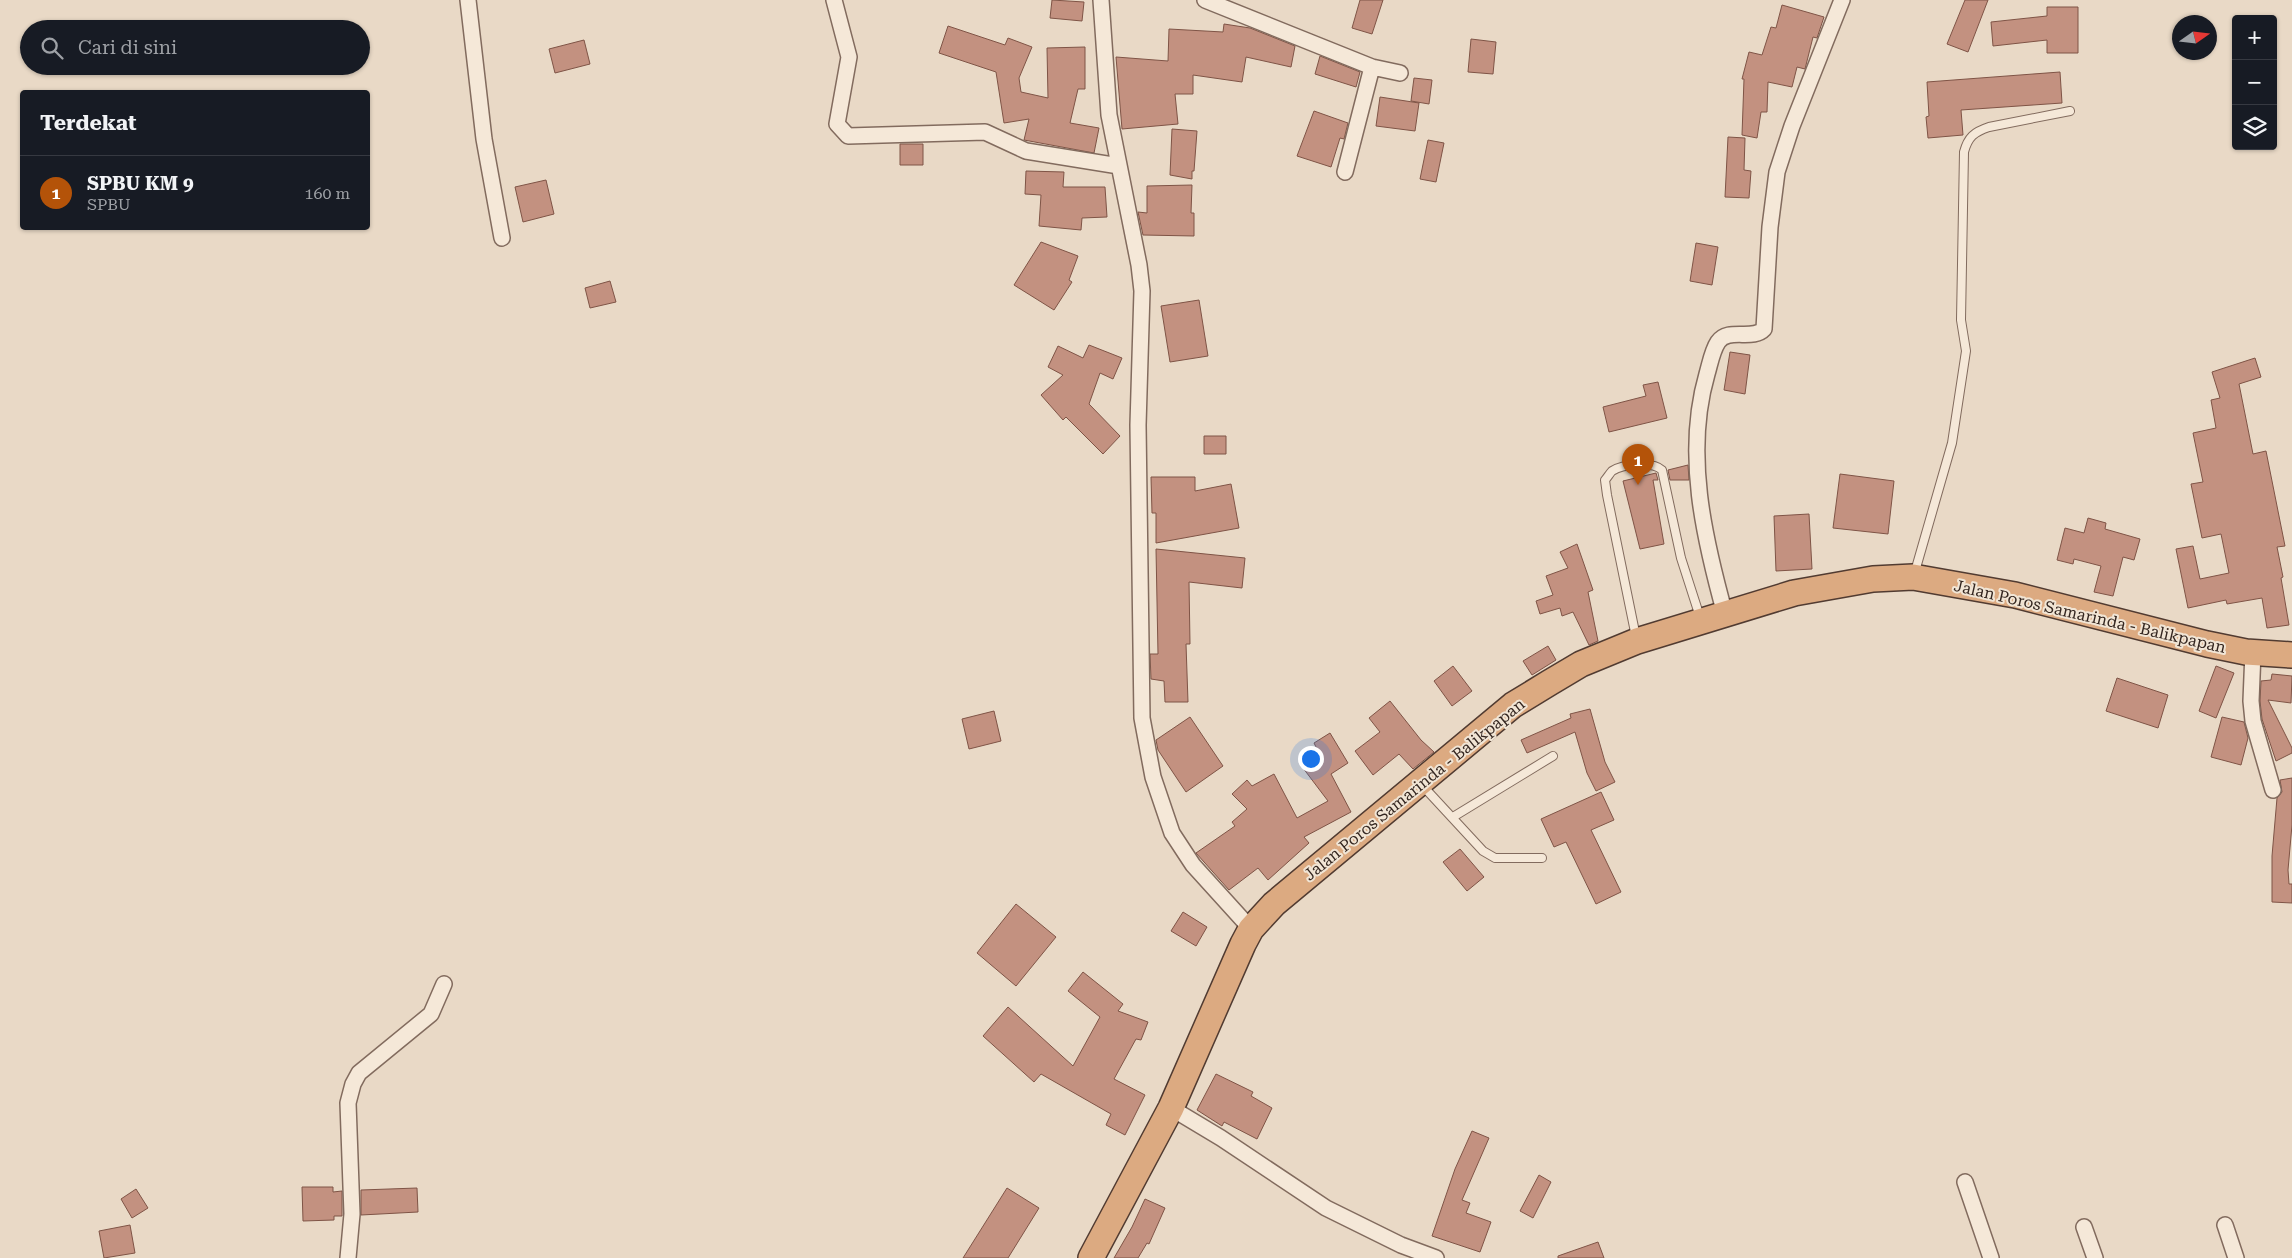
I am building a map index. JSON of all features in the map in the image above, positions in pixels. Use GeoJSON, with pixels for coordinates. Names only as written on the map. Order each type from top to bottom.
{"type":"FeatureCollection","features":[{"type":"Feature","properties":{"kind":"highway","name":"Jalan Poros Samarinda - Balikpapan"},"geometry":{"type":"LineString","coordinates":[[1091,1258],[1171,1108],[1251,929],[1274,904],[1513,705],[1581,664],[1636,641],[1701,623],[1794,593],[1873,580],[1913,576],[2015,595],[2207,644],[2253,652],[2292,655]]}},
{"type":"Feature","properties":{"kind":"street"},"geometry":{"type":"LineString","coordinates":[[468,0],[484,140],[502,238]]}},
{"type":"Feature","properties":{"kind":"street"},"geometry":{"type":"LineString","coordinates":[[834,0],[849,57],[837,124],[848,136],[985,132],[1026,151],[1119,166]]}},
{"type":"Feature","properties":{"kind":"street"},"geometry":{"type":"LineString","coordinates":[[1101,0],[1109,115],[1139,265],[1142,291],[1138,434],[1142,718],[1153,777],[1172,833],[1193,865],[1251,929]]}},
{"type":"Feature","properties":{"kind":"street"},"geometry":{"type":"LineString","coordinates":[[1205,0],[1372,67],[1400,73]]}},
{"type":"Feature","properties":{"kind":"street"},"geometry":{"type":"LineString","coordinates":[[1725,614],[1706,542],[1698,485],[1697,455],[1702,394],[1719,341],[1727,336],[1757,333],[1764,329],[1770,227],[1777,172],[1792,126],[1842,0]]}},
{"type":"Feature","properties":{"kind":"street"},"geometry":{"type":"LineString","coordinates":[[1345,172],[1372,67]]}},
{"type":"Feature","properties":{"kind":"street"},"geometry":{"type":"LineString","coordinates":[[2253,652],[2251,701],[2253,721],[2273,790]]}},
{"type":"Feature","properties":{"kind":"street"},"geometry":{"type":"LineString","coordinates":[[348,1258],[352,1214],[348,1103],[353,1084],[359,1073],[430,1014],[444,984]]}},
{"type":"Feature","properties":{"kind":"street"},"geometry":{"type":"LineString","coordinates":[[1171,1108],[1221,1138],[1326,1208],[1400,1245],[1436,1258]]}},
{"type":"Feature","properties":{"kind":"street"},"geometry":{"type":"LineString","coordinates":[[1965,1182],[1991,1258]]}},
{"type":"Feature","properties":{"kind":"street"},"geometry":{"type":"LineString","coordinates":[[2225,1225],[2236,1258]]}},
{"type":"Feature","properties":{"kind":"street"},"geometry":{"type":"LineString","coordinates":[[2084,1227],[2095,1258]]}},
{"type":"Feature","properties":{"kind":"lane"},"geometry":{"type":"LineString","coordinates":[[1913,576],[1952,443],[1966,351],[1961,320],[1964,152],[1966,142],[1977,132],[1989,127],[2070,111]]}},
{"type":"Feature","properties":{"kind":"lane"},"geometry":{"type":"LineString","coordinates":[[1636,641],[1607,495],[1605,480],[1612,471],[1644,463],[1659,467],[1662,470],[1681,558],[1701,623]]}},
{"type":"Feature","properties":{"kind":"lane"},"geometry":{"type":"LineString","coordinates":[[1454,817],[1553,756]]}},
{"type":"Feature","properties":{"kind":"lane"},"geometry":{"type":"LineString","coordinates":[[1420,783],[1454,817],[1483,851],[1495,858],[1542,858]]}},
{"type":"Feature","properties":{"kind":"building"},"geometry":{"type":"Polygon","coordinates":[[[1052,0],[1084,2],[1082,21],[1050,18],[1052,0]]]}},
{"type":"Feature","properties":{"kind":"building"},"geometry":{"type":"Polygon","coordinates":[[[1360,0],[1383,0],[1372,34],[1352,28],[1360,0]]]}},
{"type":"Feature","properties":{"kind":"building"},"geometry":{"type":"Polygon","coordinates":[[[1965,0],[1988,0],[1968,52],[1947,44],[1965,0]]]}},
{"type":"Feature","properties":{"kind":"building"},"geometry":{"type":"Polygon","coordinates":[[[1782,5],[1824,17],[1817,38],[1813,37],[1805,69],[1797,67],[1792,87],[1768,82],[1767,112],[1761,112],[1757,138],[1742,135],[1744,79],[1742,79],[1749,52],[1762,55],[1771,27],[1776,28],[1782,5]]]}},
{"type":"Feature","properties":{"kind":"building"},"geometry":{"type":"Polygon","coordinates":[[[2047,7],[2078,7],[2078,53],[2047,53],[2047,40],[1993,46],[1991,22],[2047,16],[2047,7]]]}},
{"type":"Feature","properties":{"kind":"building"},"geometry":{"type":"Polygon","coordinates":[[[1224,24],[1250,28],[1295,46],[1291,67],[1246,57],[1242,82],[1193,75],[1193,94],[1175,94],[1178,124],[1122,129],[1116,57],[1168,61],[1169,29],[1223,32],[1224,24]]]}},
{"type":"Feature","properties":{"kind":"building"},"geometry":{"type":"Polygon","coordinates":[[[948,26],[1005,45],[1008,38],[1032,47],[1019,78],[1021,92],[1048,98],[1047,48],[1085,47],[1085,89],[1078,89],[1070,123],[1099,128],[1094,153],[1024,140],[1029,119],[1004,123],[996,72],[939,53],[948,26]]]}},
{"type":"Feature","properties":{"kind":"building"},"geometry":{"type":"Polygon","coordinates":[[[1471,39],[1496,42],[1493,74],[1468,72],[1471,39]]]}},
{"type":"Feature","properties":{"kind":"building"},"geometry":{"type":"Polygon","coordinates":[[[584,40],[590,64],[555,73],[549,49],[584,40]]]}},
{"type":"Feature","properties":{"kind":"building"},"geometry":{"type":"Polygon","coordinates":[[[1320,56],[1360,72],[1356,87],[1315,74],[1320,56]]]}},
{"type":"Feature","properties":{"kind":"building"},"geometry":{"type":"Polygon","coordinates":[[[2060,72],[2062,103],[1961,110],[1963,135],[1928,138],[1926,117],[1929,116],[1927,82],[2060,72]]]}},
{"type":"Feature","properties":{"kind":"building"},"geometry":{"type":"Polygon","coordinates":[[[1414,78],[1432,80],[1429,104],[1411,101],[1414,78]]]}},
{"type":"Feature","properties":{"kind":"building"},"geometry":{"type":"Polygon","coordinates":[[[1380,97],[1419,103],[1415,131],[1376,126],[1380,97]]]}},
{"type":"Feature","properties":{"kind":"building"},"geometry":{"type":"Polygon","coordinates":[[[1314,111],[1348,123],[1344,139],[1340,138],[1331,167],[1297,156],[1314,111]]]}},
{"type":"Feature","properties":{"kind":"building"},"geometry":{"type":"Polygon","coordinates":[[[1172,129],[1197,131],[1192,179],[1170,175],[1172,129]]]}},
{"type":"Feature","properties":{"kind":"building"},"geometry":{"type":"Polygon","coordinates":[[[1728,137],[1745,138],[1744,170],[1751,171],[1749,198],[1725,197],[1728,137]]]}},
{"type":"Feature","properties":{"kind":"building"},"geometry":{"type":"Polygon","coordinates":[[[1428,140],[1444,143],[1436,182],[1420,179],[1428,140]]]}},
{"type":"Feature","properties":{"kind":"building"},"geometry":{"type":"Polygon","coordinates":[[[900,144],[923,144],[923,165],[900,165],[900,144]]]}},
{"type":"Feature","properties":{"kind":"building"},"geometry":{"type":"Polygon","coordinates":[[[1026,171],[1064,172],[1063,187],[1105,187],[1107,217],[1082,218],[1081,230],[1039,226],[1041,195],[1025,194],[1026,171]]]}},
{"type":"Feature","properties":{"kind":"building"},"geometry":{"type":"Polygon","coordinates":[[[546,180],[554,214],[523,222],[515,187],[546,180]]]}},
{"type":"Feature","properties":{"kind":"building"},"geometry":{"type":"Polygon","coordinates":[[[1192,185],[1191,213],[1194,213],[1194,236],[1143,235],[1138,212],[1147,213],[1147,186],[1192,185]]]}},
{"type":"Feature","properties":{"kind":"building"},"geometry":{"type":"Polygon","coordinates":[[[1041,242],[1078,256],[1069,280],[1072,282],[1054,310],[1014,285],[1041,242]]]}},
{"type":"Feature","properties":{"kind":"building"},"geometry":{"type":"Polygon","coordinates":[[[1696,243],[1718,247],[1712,285],[1690,281],[1696,243]]]}},
{"type":"Feature","properties":{"kind":"building"},"geometry":{"type":"Polygon","coordinates":[[[610,281],[616,302],[590,308],[585,288],[610,281]]]}},
{"type":"Feature","properties":{"kind":"building"},"geometry":{"type":"Polygon","coordinates":[[[1199,300],[1208,356],[1170,362],[1161,306],[1199,300]]]}},
{"type":"Feature","properties":{"kind":"building"},"geometry":{"type":"Polygon","coordinates":[[[1089,345],[1122,358],[1113,379],[1100,373],[1089,404],[1120,436],[1103,454],[1066,417],[1063,420],[1041,395],[1063,375],[1048,367],[1058,346],[1083,358],[1089,345]]]}},
{"type":"Feature","properties":{"kind":"building"},"geometry":{"type":"Polygon","coordinates":[[[1730,352],[1750,355],[1745,394],[1724,390],[1730,352]]]}},
{"type":"Feature","properties":{"kind":"building"},"geometry":{"type":"Polygon","coordinates":[[[2255,358],[2261,377],[2239,384],[2253,454],[2266,451],[2285,546],[2277,547],[2289,625],[2267,628],[2262,598],[2227,604],[2226,600],[2188,608],[2176,549],[2193,546],[2200,579],[2229,573],[2221,534],[2202,538],[2191,484],[2203,482],[2193,433],[2216,428],[2211,400],[2220,398],[2212,372],[2255,358]]]}},
{"type":"Feature","properties":{"kind":"building"},"geometry":{"type":"Polygon","coordinates":[[[1658,382],[1667,418],[1609,432],[1603,407],[1646,396],[1643,385],[1658,382]]]}},
{"type":"Feature","properties":{"kind":"building"},"geometry":{"type":"Polygon","coordinates":[[[1204,436],[1226,436],[1226,454],[1204,454],[1204,436]]]}},
{"type":"Feature","properties":{"kind":"building"},"geometry":{"type":"Polygon","coordinates":[[[1688,465],[1689,480],[1670,480],[1668,470],[1688,465]]]}},
{"type":"Feature","properties":{"kind":"building"},"geometry":{"type":"Polygon","coordinates":[[[1656,473],[1658,480],[1653,480],[1664,544],[1640,549],[1623,481],[1656,473]]]}},
{"type":"Feature","properties":{"kind":"building"},"geometry":{"type":"Polygon","coordinates":[[[1840,474],[1894,481],[1888,534],[1833,528],[1840,474]]]}},
{"type":"Feature","properties":{"kind":"building"},"geometry":{"type":"Polygon","coordinates":[[[1151,477],[1195,477],[1195,491],[1231,484],[1239,528],[1156,543],[1156,513],[1152,513],[1151,477]]]}},
{"type":"Feature","properties":{"kind":"building"},"geometry":{"type":"Polygon","coordinates":[[[1809,514],[1812,569],[1776,571],[1774,516],[1809,514]]]}},
{"type":"Feature","properties":{"kind":"building"},"geometry":{"type":"Polygon","coordinates":[[[2088,518],[2106,523],[2105,529],[2140,539],[2134,560],[2123,557],[2113,596],[2094,592],[2101,566],[2074,559],[2073,564],[2057,560],[2065,528],[2084,533],[2088,518]]]}},
{"type":"Feature","properties":{"kind":"building"},"geometry":{"type":"Polygon","coordinates":[[[1577,544],[1593,590],[1588,592],[1598,641],[1589,645],[1573,612],[1562,616],[1560,608],[1540,614],[1536,601],[1553,595],[1546,576],[1568,568],[1560,552],[1577,544]]]}},
{"type":"Feature","properties":{"kind":"building"},"geometry":{"type":"Polygon","coordinates":[[[1156,549],[1245,558],[1242,588],[1189,582],[1190,644],[1186,644],[1188,702],[1165,702],[1164,681],[1151,679],[1150,654],[1158,654],[1156,549]]]}},
{"type":"Feature","properties":{"kind":"building"},"geometry":{"type":"Polygon","coordinates":[[[1548,646],[1556,660],[1532,675],[1523,661],[1548,646]]]}},
{"type":"Feature","properties":{"kind":"building"},"geometry":{"type":"Polygon","coordinates":[[[1453,666],[1472,691],[1452,706],[1434,681],[1453,666]]]}},
{"type":"Feature","properties":{"kind":"building"},"geometry":{"type":"Polygon","coordinates":[[[2216,666],[2234,673],[2216,718],[2199,711],[2216,666]]]}},
{"type":"Feature","properties":{"kind":"building"},"geometry":{"type":"Polygon","coordinates":[[[2272,674],[2292,676],[2291,703],[2268,700],[2292,748],[2292,753],[2276,761],[2262,719],[2260,701],[2261,681],[2271,680],[2272,674]]]}},
{"type":"Feature","properties":{"kind":"building"},"geometry":{"type":"Polygon","coordinates":[[[2117,678],[2168,695],[2158,728],[2106,711],[2117,678]]]}},
{"type":"Feature","properties":{"kind":"building"},"geometry":{"type":"Polygon","coordinates":[[[1390,701],[1421,740],[1434,752],[1413,769],[1399,754],[1373,775],[1355,751],[1380,732],[1369,718],[1390,701]]]}},
{"type":"Feature","properties":{"kind":"building"},"geometry":{"type":"Polygon","coordinates":[[[1590,709],[1605,762],[1615,782],[1596,791],[1587,773],[1575,732],[1527,753],[1521,740],[1571,718],[1570,714],[1590,709]]]}},
{"type":"Feature","properties":{"kind":"building"},"geometry":{"type":"Polygon","coordinates":[[[994,711],[1001,741],[969,749],[962,719],[994,711]]]}},
{"type":"Feature","properties":{"kind":"building"},"geometry":{"type":"Polygon","coordinates":[[[1190,717],[1223,766],[1186,792],[1158,750],[1156,740],[1190,717]]]}},
{"type":"Feature","properties":{"kind":"building"},"geometry":{"type":"Polygon","coordinates":[[[2222,717],[2244,722],[2248,738],[2241,765],[2211,757],[2222,717]]]}},
{"type":"Feature","properties":{"kind":"building"},"geometry":{"type":"Polygon","coordinates":[[[1330,733],[1348,763],[1331,774],[1351,812],[1304,837],[1309,843],[1268,880],[1258,868],[1229,890],[1196,853],[1235,826],[1232,822],[1247,809],[1232,794],[1247,780],[1252,786],[1274,774],[1297,818],[1328,801],[1303,768],[1320,755],[1314,743],[1330,733]]]}},
{"type":"Feature","properties":{"kind":"building"},"geometry":{"type":"Polygon","coordinates":[[[2292,778],[2292,825],[2288,870],[2289,884],[2292,884],[2292,903],[2272,902],[2272,856],[2277,798],[2282,792],[2280,780],[2292,778]]]}},
{"type":"Feature","properties":{"kind":"building"},"geometry":{"type":"Polygon","coordinates":[[[1601,792],[1614,820],[1591,830],[1621,892],[1596,904],[1566,842],[1554,847],[1541,819],[1601,792]]]}},
{"type":"Feature","properties":{"kind":"building"},"geometry":{"type":"Polygon","coordinates":[[[1460,849],[1484,877],[1467,891],[1443,862],[1460,849]]]}},
{"type":"Feature","properties":{"kind":"building"},"geometry":{"type":"Polygon","coordinates":[[[1016,904],[1056,937],[1016,986],[977,953],[1016,904]]]}},
{"type":"Feature","properties":{"kind":"building"},"geometry":{"type":"Polygon","coordinates":[[[1183,912],[1207,927],[1196,946],[1171,931],[1183,912]]]}},
{"type":"Feature","properties":{"kind":"building"},"geometry":{"type":"Polygon","coordinates":[[[1083,972],[1123,1004],[1118,1011],[1148,1022],[1141,1040],[1136,1039],[1114,1079],[1145,1095],[1125,1135],[1106,1125],[1111,1114],[1041,1074],[1034,1082],[983,1036],[1008,1007],[1073,1066],[1100,1017],[1068,991],[1083,972]]]}},
{"type":"Feature","properties":{"kind":"building"},"geometry":{"type":"Polygon","coordinates":[[[1216,1074],[1253,1092],[1251,1096],[1272,1108],[1257,1139],[1224,1122],[1222,1126],[1197,1110],[1216,1074]]]}},
{"type":"Feature","properties":{"kind":"building"},"geometry":{"type":"Polygon","coordinates":[[[1472,1131],[1489,1138],[1462,1200],[1470,1203],[1466,1213],[1491,1222],[1480,1252],[1432,1236],[1455,1169],[1472,1131]]]}},
{"type":"Feature","properties":{"kind":"building"},"geometry":{"type":"Polygon","coordinates":[[[1539,1175],[1551,1182],[1533,1218],[1520,1211],[1539,1175]]]}},
{"type":"Feature","properties":{"kind":"building"},"geometry":{"type":"Polygon","coordinates":[[[302,1187],[333,1187],[333,1192],[342,1191],[342,1216],[334,1216],[334,1220],[303,1221],[302,1187]]]}},
{"type":"Feature","properties":{"kind":"building"},"geometry":{"type":"Polygon","coordinates":[[[417,1188],[418,1212],[361,1215],[361,1190],[417,1188]]]}},
{"type":"Feature","properties":{"kind":"building"},"geometry":{"type":"Polygon","coordinates":[[[1007,1188],[1039,1208],[1008,1258],[963,1258],[1007,1188]]]}},
{"type":"Feature","properties":{"kind":"building"},"geometry":{"type":"Polygon","coordinates":[[[136,1189],[148,1208],[132,1218],[121,1199],[136,1189]]]}},
{"type":"Feature","properties":{"kind":"building"},"geometry":{"type":"Polygon","coordinates":[[[1145,1199],[1165,1208],[1149,1244],[1147,1243],[1138,1258],[1114,1258],[1132,1227],[1145,1199]]]}},
{"type":"Feature","properties":{"kind":"building"},"geometry":{"type":"Polygon","coordinates":[[[130,1225],[135,1253],[104,1258],[99,1231],[130,1225]]]}},
{"type":"Feature","properties":{"kind":"building"},"geometry":{"type":"Polygon","coordinates":[[[1598,1242],[1604,1258],[1558,1258],[1558,1256],[1598,1242]]]}},
{"type":"Feature","properties":{"kind":"place","name":"SPBU KM 9"},"geometry":{"type":"Point","coordinates":[1638,485]}}]}
